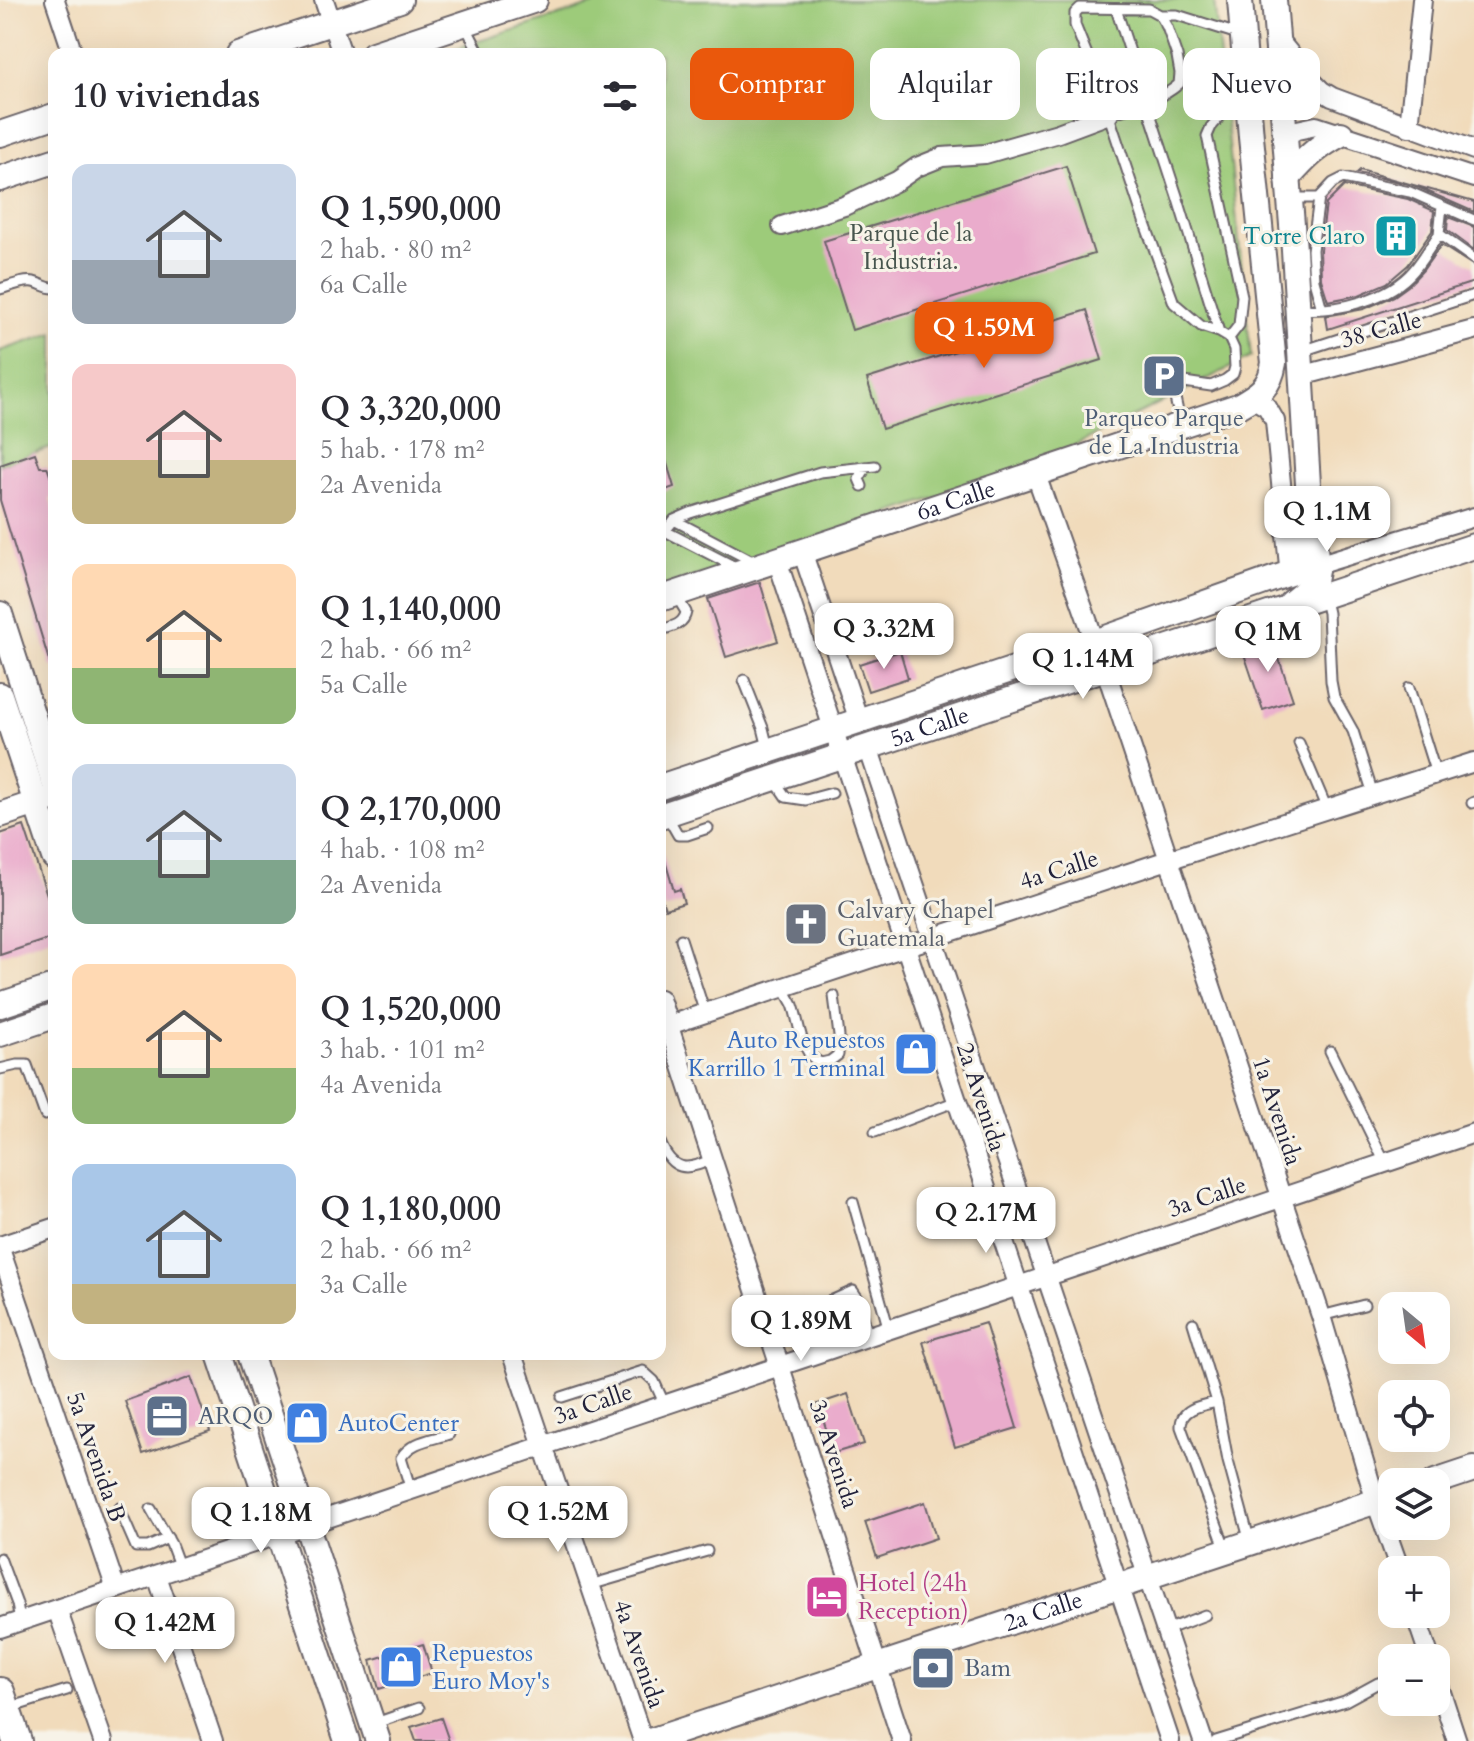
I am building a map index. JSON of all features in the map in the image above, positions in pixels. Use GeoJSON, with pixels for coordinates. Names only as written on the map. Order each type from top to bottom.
{"type":"FeatureCollection","features":[{"type":"Feature","properties":{"kind":"main road"},"geometry":{"type":"LineString","coordinates":[[251,48],[327,12],[400,0]]}},
{"type":"Feature","properties":{"kind":"main road"},"geometry":{"type":"LineString","coordinates":[[391,48],[535,0]]}},
{"type":"Feature","properties":{"kind":"main road"},"geometry":{"type":"LineString","coordinates":[[1240,0],[1244,48]]}},
{"type":"Feature","properties":{"kind":"main road"},"geometry":{"type":"LineString","coordinates":[[1274,0],[1289,188],[1303,250],[1297,308],[1309,501],[1299,564],[1314,582],[1282,609]]}},
{"type":"Feature","properties":{"kind":"main road"},"geometry":{"type":"LineString","coordinates":[[0,134],[48,118]]}},
{"type":"Feature","properties":{"kind":"main road"},"geometry":{"type":"LineString","coordinates":[[1250,120],[1274,363],[1264,390],[1252,398]]}},
{"type":"Feature","properties":{"kind":"main road"},"geometry":{"type":"LineString","coordinates":[[1289,188],[1315,150],[1341,134]]}},
{"type":"Feature","properties":{"kind":"main road"},"geometry":{"type":"LineString","coordinates":[[1251,137],[1266,148],[1272,148],[1280,144],[1285,136]]}},
{"type":"Feature","properties":{"kind":"main road"},"geometry":{"type":"LineString","coordinates":[[0,179],[48,163]]}},
{"type":"Feature","properties":{"kind":"main road","name":"6a Calle"},"geometry":{"type":"LineString","coordinates":[[668,596],[1238,406],[1252,398]]}},
{"type":"Feature","properties":{"kind":"main road","name":"5a Calle"},"geometry":{"type":"LineString","coordinates":[[666,814],[1474,546]]}},
{"type":"Feature","properties":{"kind":"main road","name":"5a Calle"},"geometry":{"type":"LineString","coordinates":[[666,785],[1095,642],[1299,564]]}},
{"type":"Feature","properties":{"kind":"main road"},"geometry":{"type":"LineString","coordinates":[[0,614],[48,763]]}},
{"type":"Feature","properties":{"kind":"main road"},"geometry":{"type":"LineString","coordinates":[[0,695],[5,727],[45,800],[0,815]]}},
{"type":"Feature","properties":{"kind":"main road"},"geometry":{"type":"LineString","coordinates":[[0,1005],[48,989]]}},
{"type":"Feature","properties":{"kind":"main road"},"geometry":{"type":"LineString","coordinates":[[0,1034],[48,1018]]}},
{"type":"Feature","properties":{"kind":"main road"},"geometry":{"type":"LineString","coordinates":[[221,1360],[347,1741]]}},
{"type":"Feature","properties":{"kind":"main road"},"geometry":{"type":"LineString","coordinates":[[252,1360],[376,1733]]}},
{"type":"Feature","properties":{"kind":"main road"},"geometry":{"type":"LineString","coordinates":[[1450,1477],[1474,1469]]}},
{"type":"Feature","properties":{"kind":"main road","name":"2a Calle"},"geometry":{"type":"LineString","coordinates":[[650,1741],[1378,1501]]}},
{"type":"Feature","properties":{"kind":"main road"},"geometry":{"type":"LineString","coordinates":[[307,1618],[335,1609]]}},
{"type":"Feature","properties":{"kind":"main road"},"geometry":{"type":"LineString","coordinates":[[2,1707],[17,1741]]}},
{"type":"Feature","properties":{"kind":"street"},"geometry":{"type":"LineString","coordinates":[[55,0],[71,48]]}},
{"type":"Feature","properties":{"kind":"street"},"geometry":{"type":"LineString","coordinates":[[1409,127],[1422,0]]}},
{"type":"Feature","properties":{"kind":"street"},"geometry":{"type":"LineString","coordinates":[[327,12],[340,48]]}},
{"type":"Feature","properties":{"kind":"street"},"geometry":{"type":"LineString","coordinates":[[1277,38],[1322,91],[1332,97],[1474,150]]}},
{"type":"Feature","properties":{"kind":"street"},"geometry":{"type":"LineString","coordinates":[[782,226],[844,206],[942,157],[985,154],[1093,120]]}},
{"type":"Feature","properties":{"kind":"street"},"geometry":{"type":"LineString","coordinates":[[1285,136],[1316,126],[1474,178]]}},
{"type":"Feature","properties":{"kind":"street","name":"38 Calle"},"geometry":{"type":"LineString","coordinates":[[1301,376],[1474,330]]}},
{"type":"Feature","properties":{"kind":"street"},"geometry":{"type":"LineString","coordinates":[[1252,398],[1267,407],[1275,421],[1299,564]]}},
{"type":"Feature","properties":{"kind":"street"},"geometry":{"type":"LineString","coordinates":[[1035,472],[1095,642]]}},
{"type":"Feature","properties":{"kind":"street","name":"5a Calle"},"geometry":{"type":"LineString","coordinates":[[1299,564],[1474,517]]}},
{"type":"Feature","properties":{"kind":"street"},"geometry":{"type":"LineString","coordinates":[[802,551],[859,721]]}},
{"type":"Feature","properties":{"kind":"street","name":"2a Avenida"},"geometry":{"type":"LineString","coordinates":[[760,565],[833,730],[1170,1741]]}},
{"type":"Feature","properties":{"kind":"street","name":"1a Avenida"},"geometry":{"type":"LineString","coordinates":[[1105,668],[1378,1482]]}},
{"type":"Feature","properties":{"kind":"street","name":"2a Avenida"},"geometry":{"type":"LineString","coordinates":[[868,747],[1203,1741]]}},
{"type":"Feature","properties":{"kind":"street","name":"4a Calle"},"geometry":{"type":"LineString","coordinates":[[666,1025],[1474,762]]}},
{"type":"Feature","properties":{"kind":"street","name":"3a Avenida"},"geometry":{"type":"LineString","coordinates":[[666,1032],[712,1159],[902,1741]]}},
{"type":"Feature","properties":{"kind":"street","name":"3a Calle"},"geometry":{"type":"LineString","coordinates":[[0,1628],[1474,1133]]}},
{"type":"Feature","properties":{"kind":"street"},"geometry":{"type":"LineString","coordinates":[[0,1247],[48,1230]]}},
{"type":"Feature","properties":{"kind":"street","name":"5a Avenida B"},"geometry":{"type":"LineString","coordinates":[[0,1247],[116,1589]]}},
{"type":"Feature","properties":{"kind":"street","name":"4a Avenida"},"geometry":{"type":"LineString","coordinates":[[514,1360],[643,1741]]}},
{"type":"Feature","properties":{"kind":"street"},"geometry":{"type":"LineString","coordinates":[[157,1576],[213,1741]]}},
{"type":"Feature","properties":{"kind":"street"},"geometry":{"type":"LineString","coordinates":[[57,1609],[103,1741]]}},
{"type":"Feature","properties":{"kind":"street"},"geometry":{"type":"LineString","coordinates":[[1449,1716],[1457,1741]]}},
{"type":"Feature","properties":{"kind":"lane"},"geometry":{"type":"LineString","coordinates":[[1084,48],[1075,25],[1075,13],[1080,8],[1149,9],[1160,15],[1177,15],[1243,36]]}},
{"type":"Feature","properties":{"kind":"lane"},"geometry":{"type":"LineString","coordinates":[[1116,9],[1129,48]]}},
{"type":"Feature","properties":{"kind":"lane"},"geometry":{"type":"LineString","coordinates":[[1160,15],[1167,27],[1180,73],[1179,84],[1167,93]]}},
{"type":"Feature","properties":{"kind":"lane"},"geometry":{"type":"LineString","coordinates":[[464,24],[477,48]]}},
{"type":"Feature","properties":{"kind":"lane"},"geometry":{"type":"LineString","coordinates":[[1111,120],[1174,303],[1201,326],[1229,338],[1234,349],[1236,360],[1233,374],[1225,380],[1211,386],[1168,378],[1181,425]]}},
{"type":"Feature","properties":{"kind":"lane"},"geometry":{"type":"LineString","coordinates":[[1153,120],[1219,332]]}},
{"type":"Feature","properties":{"kind":"lane"},"geometry":{"type":"LineString","coordinates":[[1217,120],[1207,136],[1209,152],[1242,296],[1239,325],[1229,338]]}},
{"type":"Feature","properties":{"kind":"lane"},"geometry":{"type":"LineString","coordinates":[[1322,309],[1303,250],[1319,198],[1333,183],[1343,178],[1410,192],[1474,220]]}},
{"type":"Feature","properties":{"kind":"lane"},"geometry":{"type":"LineString","coordinates":[[1289,188],[1319,198]]}},
{"type":"Feature","properties":{"kind":"lane"},"geometry":{"type":"LineString","coordinates":[[1297,308],[1318,310],[1350,305],[1394,288],[1413,271],[1439,234],[1442,206]]}},
{"type":"Feature","properties":{"kind":"lane"},"geometry":{"type":"LineString","coordinates":[[1439,234],[1474,259]]}},
{"type":"Feature","properties":{"kind":"lane"},"geometry":{"type":"LineString","coordinates":[[0,289],[23,282],[37,282],[48,288]]}},
{"type":"Feature","properties":{"kind":"lane"},"geometry":{"type":"LineString","coordinates":[[1300,351],[1474,295]]}},
{"type":"Feature","properties":{"kind":"lane"},"geometry":{"type":"LineString","coordinates":[[666,528],[674,520],[690,513],[820,472],[870,467],[859,479],[862,486]]}},
{"type":"Feature","properties":{"kind":"lane"},"geometry":{"type":"LineString","coordinates":[[674,520],[760,565]]}},
{"type":"Feature","properties":{"kind":"lane"},"geometry":{"type":"LineString","coordinates":[[666,532],[760,565]]}},
{"type":"Feature","properties":{"kind":"lane"},"geometry":{"type":"LineString","coordinates":[[666,628],[678,625],[686,612],[668,596]]}},
{"type":"Feature","properties":{"kind":"lane"},"geometry":{"type":"LineString","coordinates":[[1324,596],[1334,697],[1353,731],[1373,794]]}},
{"type":"Feature","properties":{"kind":"lane"},"geometry":{"type":"LineString","coordinates":[[744,680],[769,751]]}},
{"type":"Feature","properties":{"kind":"lane"},"geometry":{"type":"LineString","coordinates":[[1409,688],[1436,774]]}},
{"type":"Feature","properties":{"kind":"lane"},"geometry":{"type":"LineString","coordinates":[[1299,743],[1327,809]]}},
{"type":"Feature","properties":{"kind":"lane"},"geometry":{"type":"LineString","coordinates":[[773,778],[786,797],[806,800],[832,793]]}},
{"type":"Feature","properties":{"kind":"lane"},"geometry":{"type":"LineString","coordinates":[[666,819],[678,835],[708,828]]}},
{"type":"Feature","properties":{"kind":"lane"},"geometry":{"type":"LineString","coordinates":[[681,939],[705,1013]]}},
{"type":"Feature","properties":{"kind":"lane"},"geometry":{"type":"LineString","coordinates":[[783,987],[807,1050],[813,1060],[821,1063],[838,1055],[834,996]]}},
{"type":"Feature","properties":{"kind":"lane"},"geometry":{"type":"LineString","coordinates":[[1330,1051],[1385,1163]]}},
{"type":"Feature","properties":{"kind":"lane"},"geometry":{"type":"LineString","coordinates":[[0,1069],[27,1065],[45,1115]]}},
{"type":"Feature","properties":{"kind":"lane"},"geometry":{"type":"LineString","coordinates":[[875,1132],[957,1101]]}},
{"type":"Feature","properties":{"kind":"lane"},"geometry":{"type":"LineString","coordinates":[[666,1156],[679,1166],[696,1167],[712,1159]]}},
{"type":"Feature","properties":{"kind":"lane"},"geometry":{"type":"LineString","coordinates":[[853,1202],[889,1330]]}},
{"type":"Feature","properties":{"kind":"lane"},"geometry":{"type":"LineString","coordinates":[[768,1329],[853,1291],[859,1300],[868,1336]]}},
{"type":"Feature","properties":{"kind":"lane"},"geometry":{"type":"LineString","coordinates":[[1321,1316],[1364,1305]]}},
{"type":"Feature","properties":{"kind":"lane"},"geometry":{"type":"LineString","coordinates":[[1193,1323],[1217,1402],[1228,1461],[1250,1542]]}},
{"type":"Feature","properties":{"kind":"lane"},"geometry":{"type":"LineString","coordinates":[[562,1397],[643,1371],[654,1381],[665,1405]]}},
{"type":"Feature","properties":{"kind":"lane"},"geometry":{"type":"LineString","coordinates":[[1217,1402],[1185,1413],[1181,1427],[1226,1550]]}},
{"type":"Feature","properties":{"kind":"lane"},"geometry":{"type":"LineString","coordinates":[[411,1490],[401,1458],[406,1450],[415,1444],[449,1434]]}},
{"type":"Feature","properties":{"kind":"lane"},"geometry":{"type":"LineString","coordinates":[[119,1508],[136,1547],[148,1547],[168,1538]]}},
{"type":"Feature","properties":{"kind":"lane"},"geometry":{"type":"LineString","coordinates":[[151,1509],[168,1538],[180,1568]]}},
{"type":"Feature","properties":{"kind":"lane"},"geometry":{"type":"LineString","coordinates":[[590,1585],[707,1551]]}},
{"type":"Feature","properties":{"kind":"lane"},"geometry":{"type":"LineString","coordinates":[[0,1558],[20,1621]]}},
{"type":"Feature","properties":{"kind":"lane"},"geometry":{"type":"LineString","coordinates":[[1166,1630],[1205,1615]]}},
{"type":"Feature","properties":{"kind":"lane"},"geometry":{"type":"LineString","coordinates":[[1216,1741],[1345,1701],[1378,1683]]}},
{"type":"Feature","properties":{"kind":"lane"},"geometry":{"type":"LineString","coordinates":[[7,1741],[2,1707],[67,1690]]}},
{"type":"Feature","properties":{"kind":"lane"},"geometry":{"type":"LineString","coordinates":[[376,1733],[419,1708]]}},
{"type":"Feature","properties":{"kind":"green space","name":"Parque de la Industria."},"geometry":{"type":"Polygon","coordinates":[[[609,0],[1214,0],[1219,48],[1183,48],[1183,120],[1226,120],[1251,357],[1036,465],[666,586],[666,48],[457,48],[609,0]]]}},
{"type":"Feature","properties":{"kind":"green space"},"geometry":{"type":"Polygon","coordinates":[[[48,335],[48,449],[0,465],[0,351],[48,335]]]}},
{"type":"Feature","properties":{"kind":"building"},"geometry":{"type":"Polygon","coordinates":[[[1066,166],[1094,254],[852,330],[824,241],[1066,166]]]}},
{"type":"Feature","properties":{"kind":"building"},"geometry":{"type":"Polygon","coordinates":[[[1360,170],[1474,202],[1474,212],[1413,185],[1357,173],[1360,170]]]}},
{"type":"Feature","properties":{"kind":"building"},"geometry":{"type":"Polygon","coordinates":[[[1344,186],[1408,199],[1434,211],[1432,231],[1408,265],[1387,283],[1359,295],[1328,301],[1321,279],[1320,250],[1326,204],[1344,186]]]}},
{"type":"Feature","properties":{"kind":"building"},"geometry":{"type":"Polygon","coordinates":[[[1448,217],[1474,227],[1474,250],[1447,230],[1448,217]]]}},
{"type":"Feature","properties":{"kind":"building"},"geometry":{"type":"Polygon","coordinates":[[[1441,245],[1474,266],[1474,282],[1328,329],[1326,316],[1364,309],[1408,286],[1441,245]]]}},
{"type":"Feature","properties":{"kind":"building"},"geometry":{"type":"Polygon","coordinates":[[[1087,310],[1102,360],[882,429],[867,379],[1087,310]]]}},
{"type":"Feature","properties":{"kind":"building"},"geometry":{"type":"Polygon","coordinates":[[[35,453],[40,467],[48,470],[48,657],[0,500],[0,465],[35,453]]]}},
{"type":"Feature","properties":{"kind":"building"},"geometry":{"type":"Polygon","coordinates":[[[666,460],[674,487],[666,490],[666,460]]]}},
{"type":"Feature","properties":{"kind":"building"},"geometry":{"type":"Polygon","coordinates":[[[760,582],[778,641],[726,657],[708,599],[760,582]]]}},
{"type":"Feature","properties":{"kind":"building"},"geometry":{"type":"Polygon","coordinates":[[[1272,638],[1293,700],[1263,710],[1242,648],[1272,638]]]}},
{"type":"Feature","properties":{"kind":"building"},"geometry":{"type":"Polygon","coordinates":[[[900,651],[908,678],[868,691],[859,664],[900,651]]]}},
{"type":"Feature","properties":{"kind":"building"},"geometry":{"type":"Polygon","coordinates":[[[24,826],[48,898],[48,939],[0,955],[0,834],[24,826]]]}},
{"type":"Feature","properties":{"kind":"building"},"geometry":{"type":"Polygon","coordinates":[[[666,864],[674,891],[680,889],[684,903],[666,909],[666,864]]]}},
{"type":"Feature","properties":{"kind":"building"},"geometry":{"type":"Polygon","coordinates":[[[985,1323],[1017,1428],[955,1447],[923,1342],[985,1323]]]}},
{"type":"Feature","properties":{"kind":"building","name":"ARQO"},"geometry":{"type":"Polygon","coordinates":[[[191,1377],[210,1431],[143,1454],[125,1401],[191,1377]]]}},
{"type":"Feature","properties":{"kind":"building"},"geometry":{"type":"Polygon","coordinates":[[[848,1394],[864,1444],[834,1453],[818,1404],[848,1394]]]}},
{"type":"Feature","properties":{"kind":"building"},"geometry":{"type":"Polygon","coordinates":[[[925,1502],[936,1538],[877,1558],[865,1522],[925,1502]]]}},
{"type":"Feature","properties":{"kind":"building","name":"Repuestos Euro Moy's"},"geometry":{"type":"Polygon","coordinates":[[[423,1644],[432,1673],[379,1689],[371,1660],[423,1644]]]}},
{"type":"Feature","properties":{"kind":"building"},"geometry":{"type":"Polygon","coordinates":[[[441,1718],[449,1741],[416,1741],[411,1727],[441,1718]]]}},
{"type":"Feature","properties":{"kind":"place","name":"Torre Claro"},"geometry":{"type":"Point","coordinates":[1396,236]}},
{"type":"Feature","properties":{"kind":"place","name":"Parqueo Parque de La Industria"},"geometry":{"type":"Point","coordinates":[1164,376]}},
{"type":"Feature","properties":{"kind":"place","name":"Calvary Chapel Guatemala"},"geometry":{"type":"Point","coordinates":[806,924]}},
{"type":"Feature","properties":{"kind":"place","name":"Auto Repuestos Karrillo 1 Terminal"},"geometry":{"type":"Point","coordinates":[916,1054]}},
{"type":"Feature","properties":{"kind":"place","name":"ARQO"},"geometry":{"type":"Point","coordinates":[167,1416]}},
{"type":"Feature","properties":{"kind":"place","name":"AutoCenter"},"geometry":{"type":"Point","coordinates":[307,1423]}},
{"type":"Feature","properties":{"kind":"place","name":"Hotel (24h Reception)"},"geometry":{"type":"Point","coordinates":[827,1597]}},
{"type":"Feature","properties":{"kind":"place","name":"Repuestos Euro Moy's"},"geometry":{"type":"Point","coordinates":[401,1667]}},
{"type":"Feature","properties":{"kind":"place","name":"Bam"},"geometry":{"type":"Point","coordinates":[933,1668]}}]}
